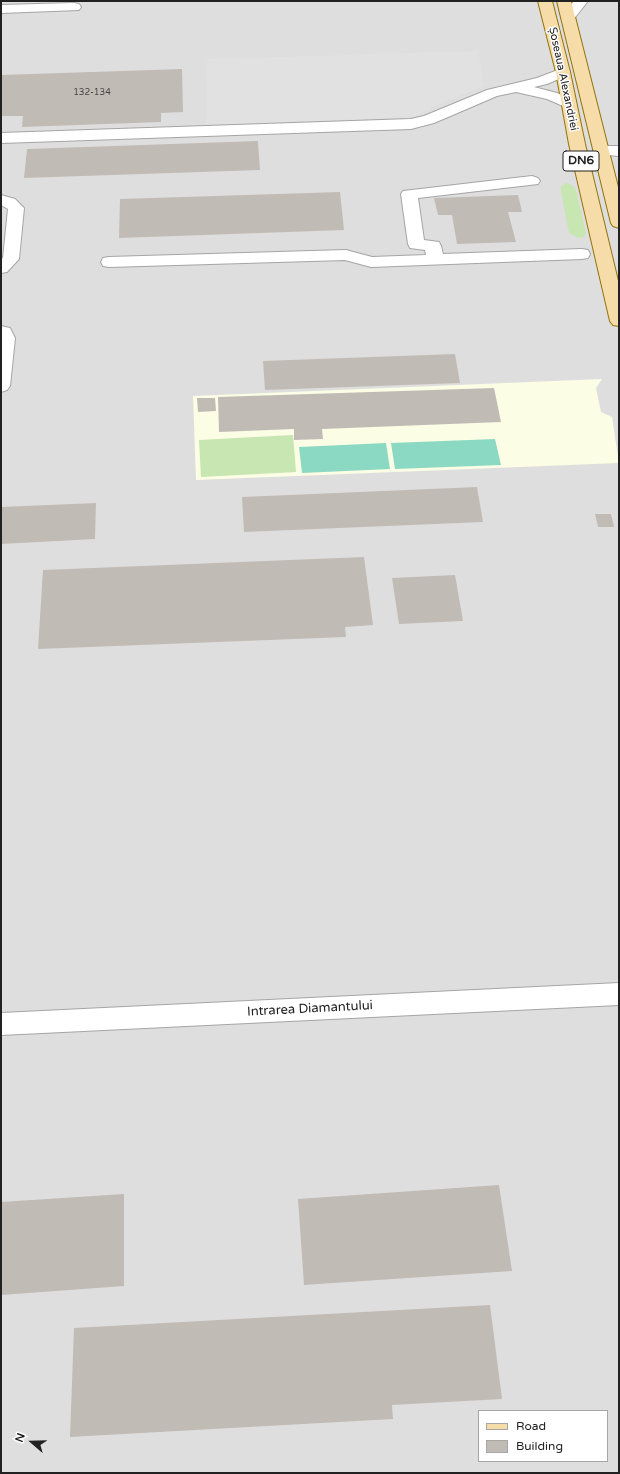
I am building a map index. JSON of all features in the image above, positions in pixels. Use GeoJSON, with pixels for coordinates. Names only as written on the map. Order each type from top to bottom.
{"type":"FeatureCollection","features":[{"type":"Feature","properties":{"kind":"main road","name":"Șoseaua Alexandriei"},"geometry":{"type":"LineString","coordinates":[[545,1],[563,72],[568,103],[619,321]]}},
{"type":"Feature","properties":{"kind":"main road","name":"Șoseaua Alexandriei"},"geometry":{"type":"LineString","coordinates":[[564,1],[619,223]]}},
{"type":"Feature","properties":{"kind":"street"},"geometry":{"type":"LineString","coordinates":[[568,17],[581,1]]}},
{"type":"Feature","properties":{"kind":"street"},"geometry":{"type":"LineString","coordinates":[[1,9],[74,7]]}},
{"type":"Feature","properties":{"kind":"street"},"geometry":{"type":"LineString","coordinates":[[1,138],[410,124],[429,120],[492,94],[542,82],[563,72]]}},
{"type":"Feature","properties":{"kind":"street"},"geometry":{"type":"LineString","coordinates":[[514,89],[543,93],[568,103]]}},
{"type":"Feature","properties":{"kind":"street"},"geometry":{"type":"LineString","coordinates":[[601,151],[619,151]]}},
{"type":"Feature","properties":{"kind":"street"},"geometry":{"type":"LineString","coordinates":[[435,260],[433,246],[416,244],[409,194],[532,181]]}},
{"type":"Feature","properties":{"kind":"street"},"geometry":{"type":"LineString","coordinates":[[1,200],[8,202],[16,208],[11,259],[1,268]]}},
{"type":"Feature","properties":{"kind":"street"},"geometry":{"type":"LineString","coordinates":[[109,262],[346,255],[371,262],[582,254]]}},
{"type":"Feature","properties":{"kind":"street"},"geometry":{"type":"LineString","coordinates":[[1,331],[4,332],[6,338],[1,386]]}},
{"type":"Feature","properties":{"kind":"street","name":"Intrarea Diamantului"},"geometry":{"type":"LineString","coordinates":[[1,1024],[619,994]]}},
{"type":"Feature","properties":{"kind":"shaded area"},"geometry":{"type":"Polygon","coordinates":[[[1,1],[619,1],[619,1473],[1,1473],[1,1]]]}},
{"type":"Feature","properties":{"kind":"shaded area"},"geometry":{"type":"Polygon","coordinates":[[[478,51],[484,86],[432,107],[414,117],[206,125],[207,59],[478,51]]]}},
{"type":"Feature","properties":{"kind":"shaded area"},"geometry":{"type":"Polygon","coordinates":[[[602,379],[596,388],[601,412],[612,417],[619,463],[196,480],[193,396],[602,379]]]}},
{"type":"Feature","properties":{"kind":"green space"},"geometry":{"type":"Polygon","coordinates":[[[567,183],[573,186],[576,190],[586,233],[584,237],[578,238],[569,233],[561,191],[561,186],[567,183]]]}},
{"type":"Feature","properties":{"kind":"green space"},"geometry":{"type":"Polygon","coordinates":[[[293,435],[296,472],[201,477],[199,440],[293,435]]]}},
{"type":"Feature","properties":{"kind":"green space"},"geometry":{"type":"Polygon","coordinates":[[[495,439],[501,465],[395,469],[391,443],[495,439]]]}},
{"type":"Feature","properties":{"kind":"green space"},"geometry":{"type":"Polygon","coordinates":[[[386,443],[390,469],[302,473],[299,447],[386,443]]]}},
{"type":"Feature","properties":{"kind":"building"},"geometry":{"type":"Polygon","coordinates":[[[182,69],[183,112],[161,113],[161,122],[22,127],[23,116],[1,116],[1,75],[182,69]]]}},
{"type":"Feature","properties":{"kind":"building"},"geometry":{"type":"Polygon","coordinates":[[[258,141],[260,170],[24,178],[27,149],[258,141]]]}},
{"type":"Feature","properties":{"kind":"building"},"geometry":{"type":"Polygon","coordinates":[[[340,192],[344,230],[119,238],[120,199],[340,192]]]}},
{"type":"Feature","properties":{"kind":"building"},"geometry":{"type":"Polygon","coordinates":[[[518,195],[522,212],[508,212],[516,242],[457,244],[452,215],[438,215],[434,198],[518,195]]]}},
{"type":"Feature","properties":{"kind":"building"},"geometry":{"type":"Polygon","coordinates":[[[455,354],[460,383],[265,390],[263,361],[455,354]]]}},
{"type":"Feature","properties":{"kind":"building"},"geometry":{"type":"Polygon","coordinates":[[[494,388],[501,422],[322,429],[323,439],[294,440],[294,429],[219,432],[218,397],[494,388]]]}},
{"type":"Feature","properties":{"kind":"building"},"geometry":{"type":"Polygon","coordinates":[[[197,398],[215,398],[216,411],[198,412],[197,398]]]}},
{"type":"Feature","properties":{"kind":"building"},"geometry":{"type":"Polygon","coordinates":[[[477,487],[483,522],[244,532],[242,497],[477,487]]]}},
{"type":"Feature","properties":{"kind":"building"},"geometry":{"type":"Polygon","coordinates":[[[96,503],[95,539],[1,544],[1,507],[96,503]]]}},
{"type":"Feature","properties":{"kind":"building"},"geometry":{"type":"Polygon","coordinates":[[[595,514],[611,514],[614,527],[598,527],[595,514]]]}},
{"type":"Feature","properties":{"kind":"building"},"geometry":{"type":"Polygon","coordinates":[[[364,557],[373,625],[345,627],[346,637],[38,649],[43,570],[364,557]]]}},
{"type":"Feature","properties":{"kind":"building"},"geometry":{"type":"Polygon","coordinates":[[[455,575],[463,621],[399,624],[392,578],[455,575]]]}},
{"type":"Feature","properties":{"kind":"building"},"geometry":{"type":"Polygon","coordinates":[[[499,1185],[512,1271],[304,1285],[298,1199],[499,1185]]]}},
{"type":"Feature","properties":{"kind":"building"},"geometry":{"type":"Polygon","coordinates":[[[124,1194],[124,1286],[1,1295],[1,1202],[124,1194]]]}},
{"type":"Feature","properties":{"kind":"building"},"geometry":{"type":"Polygon","coordinates":[[[490,1305],[502,1399],[392,1405],[393,1419],[70,1437],[74,1328],[490,1305]]]}}]}
